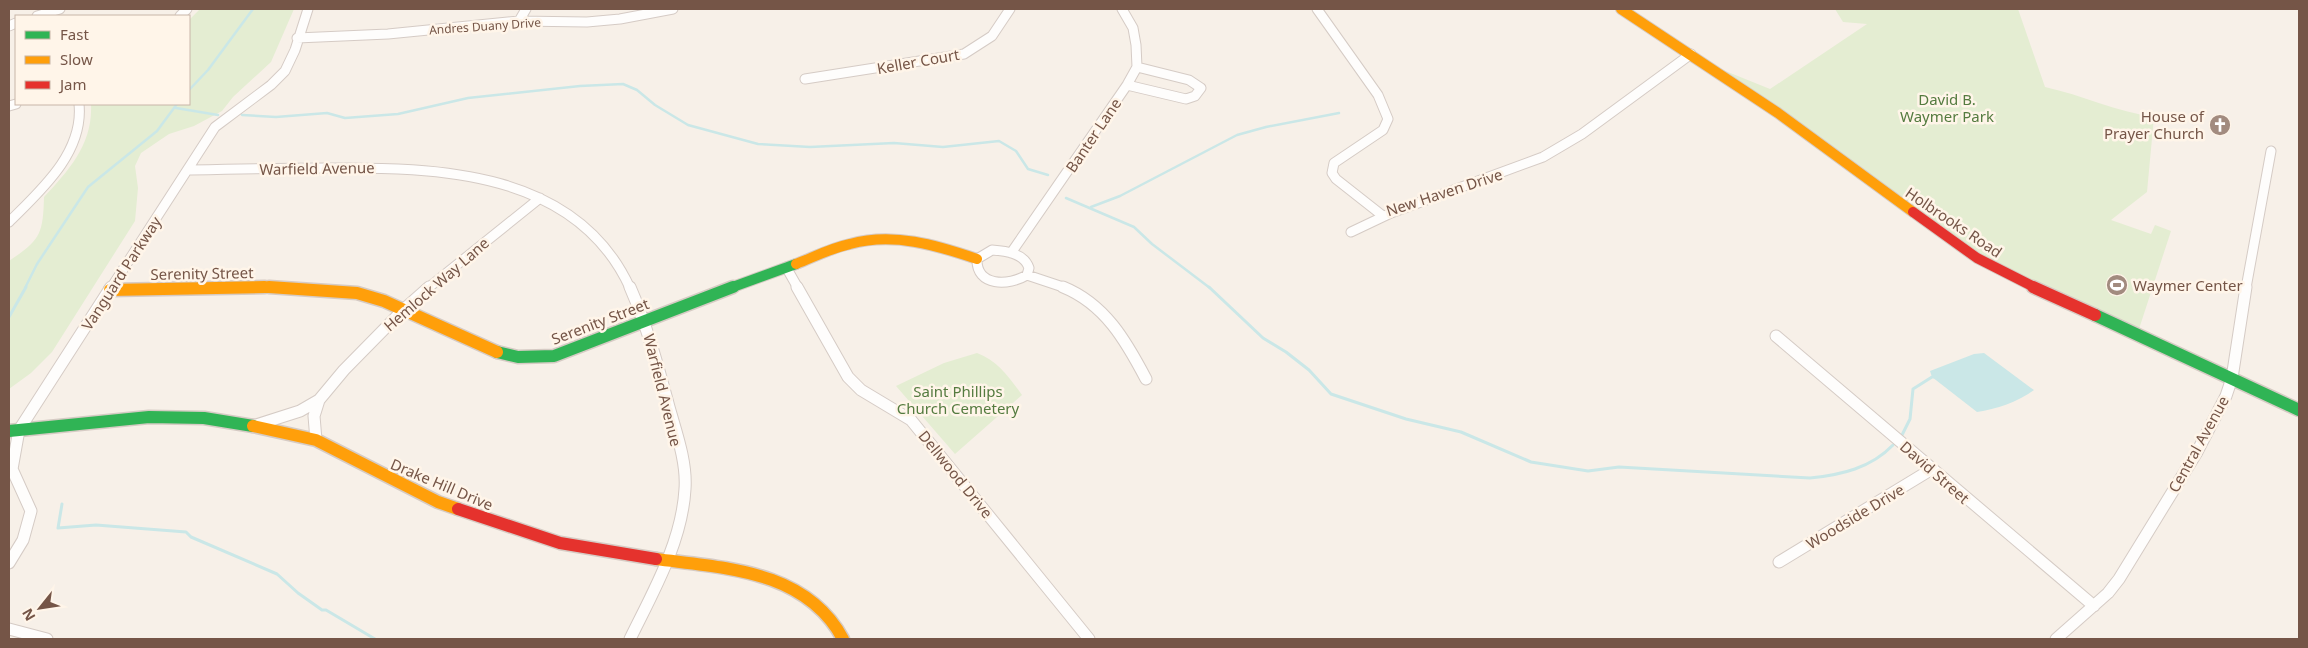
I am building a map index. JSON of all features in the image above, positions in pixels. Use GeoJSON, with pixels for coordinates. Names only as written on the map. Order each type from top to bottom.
{"type":"FeatureCollection","features":[{"type":"Feature","properties":{"kind":"street"},"geometry":{"type":"LineString","coordinates":[[40,15],[60,9]]}},
{"type":"Feature","properties":{"kind":"street","name":"Vanguard Parkway"},"geometry":{"type":"LineString","coordinates":[[9,563],[23,540],[31,511],[10,467],[14,430],[110,290],[215,127],[270,85],[285,71],[308,9]]}},
{"type":"Feature","properties":{"kind":"street"},"geometry":{"type":"LineString","coordinates":[[519,21],[526,9]]}},
{"type":"Feature","properties":{"kind":"street","name":"Andres Duany Drive"},"geometry":{"type":"LineString","coordinates":[[297,38],[388,34],[519,21],[586,22],[620,19],[673,9]]}},
{"type":"Feature","properties":{"kind":"street","name":"Keller Court"},"geometry":{"type":"LineString","coordinates":[[805,80],[964,54],[986,44],[997,33],[1010,9]]}},
{"type":"Feature","properties":{"kind":"street"},"geometry":{"type":"LineString","coordinates":[[1122,9],[1133,28],[1137,67],[1190,80],[1200,88],[1195,96],[1186,99],[1127,85]]}},
{"type":"Feature","properties":{"kind":"street","name":"New Haven Drive"},"geometry":{"type":"LineString","coordinates":[[1317,9],[1378,95],[1388,119],[1383,130],[1334,163],[1332,173],[1336,179],[1383,216],[1515,169],[1550,153],[1582,134],[1691,54]]}},
{"type":"Feature","properties":{"kind":"street","name":"Holbrooks Road"},"geometry":{"type":"LineString","coordinates":[[1621,9],[1778,113],[1977,258],[2017,280],[2299,410]]}},
{"type":"Feature","properties":{"kind":"street","name":"Banter Lane"},"geometry":{"type":"LineString","coordinates":[[1011,253],[1127,85],[1137,67]]}},
{"type":"Feature","properties":{"kind":"street"},"geometry":{"type":"LineString","coordinates":[[9,222],[51,179],[70,152],[76,132],[79,105]]}},
{"type":"Feature","properties":{"kind":"street","name":"Central Avenue"},"geometry":{"type":"LineString","coordinates":[[2056,639],[2108,593],[2119,578],[2197,452],[2218,414],[2232,378],[2236,342],[2271,151]]}},
{"type":"Feature","properties":{"kind":"street","name":"Warfield Avenue"},"geometry":{"type":"LineString","coordinates":[[188,170],[395,167],[462,174],[521,190],[540,198],[581,222],[602,242],[619,268],[644,320],[654,350],[686,484],[679,528],[668,560],[630,639]]}},
{"type":"Feature","properties":{"kind":"street","name":"Hemlock Way Lane"},"geometry":{"type":"LineString","coordinates":[[253,426],[300,411],[319,400],[344,370],[403,310],[452,267],[540,198]]}},
{"type":"Feature","properties":{"kind":"street"},"geometry":{"type":"LineString","coordinates":[[1351,232],[1383,216]]}},
{"type":"Feature","properties":{"kind":"street","name":"Serenity Street"},"geometry":{"type":"LineString","coordinates":[[110,290],[268,287],[357,293],[384,301],[492,351],[518,357],[554,356],[644,320],[856,242],[883,238],[921,241],[977,259]]}},
{"type":"Feature","properties":{"kind":"street"},"geometry":{"type":"LineString","coordinates":[[992,250],[1011,253],[1028,264],[1029,268],[1027,275],[1017,282],[995,282],[980,274],[976,269],[977,259],[992,250]]}},
{"type":"Feature","properties":{"kind":"street","name":"Dellwood Drive"},"geometry":{"type":"LineString","coordinates":[[786,267],[848,377],[861,390],[911,420],[1089,639]]}},
{"type":"Feature","properties":{"kind":"street"},"geometry":{"type":"LineString","coordinates":[[1027,275],[1074,292],[1089,302],[1123,336],[1146,379]]}},
{"type":"Feature","properties":{"kind":"street","name":"David Street"},"geometry":{"type":"LineString","coordinates":[[1776,336],[2094,606]]}},
{"type":"Feature","properties":{"kind":"street","name":"Hemlock Way Lane"},"geometry":{"type":"LineString","coordinates":[[316,440],[314,416],[319,400]]}},
{"type":"Feature","properties":{"kind":"street","name":"Drake Hill Drive"},"geometry":{"type":"LineString","coordinates":[[14,430],[149,417],[204,418],[253,426],[316,440],[438,502],[560,543],[764,576],[798,590],[830,616],[843,639]]}},
{"type":"Feature","properties":{"kind":"street","name":"Woodside Drive"},"geometry":{"type":"LineString","coordinates":[[1779,562],[1932,469]]}},
{"type":"Feature","properties":{"kind":"street"},"geometry":{"type":"LineString","coordinates":[[9,629],[47,639]]}},
{"type":"Feature","properties":{"kind":"green space"},"geometry":{"type":"Polygon","coordinates":[[[200,9],[294,9],[271,62],[233,97],[222,111],[194,126],[169,134],[141,153],[135,166],[138,188],[135,221],[52,352],[31,373],[9,389],[9,261],[33,242],[38,235],[41,228],[44,197],[62,177],[84,144],[91,118],[91,105],[190,105],[190,19],[200,9]]]}},
{"type":"Feature","properties":{"kind":"green space","name":"David B. Waymer Park"},"geometry":{"type":"Polygon","coordinates":[[[1835,9],[2018,9],[2045,87],[2140,115],[2154,117],[2147,192],[2111,220],[2151,234],[2155,225],[2171,231],[2139,329],[2036,281],[2022,278],[1976,253],[1718,68],[1770,89],[1867,24],[1843,22],[1835,9]]]}},
{"type":"Feature","properties":{"kind":"green space","name":"Saint Phillips Church Cemetery"},"geometry":{"type":"Polygon","coordinates":[[[977,353],[997,365],[1022,395],[955,454],[896,386],[944,363],[977,353]]]}},
{"type":"Feature","properties":{"kind":"water"},"geometry":{"type":"Polygon","coordinates":[[[1984,353],[2034,390],[2007,404],[1977,412],[1932,377],[1930,371],[1974,354],[1984,353]]]}},
{"type":"Feature","properties":{"kind":"waterway"},"geometry":{"type":"LineString","coordinates":[[190,89],[208,70],[253,9]]}},
{"type":"Feature","properties":{"kind":"waterway"},"geometry":{"type":"LineString","coordinates":[[242,115],[276,117],[327,113],[345,118],[398,114],[468,98],[580,86],[623,84],[637,90],[655,105],[688,125],[758,144],[810,147],[894,143],[943,147],[999,141],[1016,151],[1028,169],[1048,175]]}},
{"type":"Feature","properties":{"kind":"waterway"},"geometry":{"type":"LineString","coordinates":[[25,288],[37,264],[88,187],[157,131],[176,105]]}},
{"type":"Feature","properties":{"kind":"waterway"},"geometry":{"type":"LineString","coordinates":[[176,108],[218,115]]}},
{"type":"Feature","properties":{"kind":"waterway"},"geometry":{"type":"LineString","coordinates":[[1091,207],[1120,196],[1237,135],[1266,127],[1339,113]]}},
{"type":"Feature","properties":{"kind":"waterway"},"geometry":{"type":"LineString","coordinates":[[1066,198],[1134,227],[1152,244],[1210,288]]}},
{"type":"Feature","properties":{"kind":"waterway"},"geometry":{"type":"LineString","coordinates":[[9,317],[26,287]]}},
{"type":"Feature","properties":{"kind":"waterway"},"geometry":{"type":"LineString","coordinates":[[1209,287],[1263,338],[1286,352],[1309,370],[1331,394],[1406,419],[1461,432],[1531,462],[1588,471],[1619,467],[1810,478],[1833,475],[1855,469],[1875,459],[1893,445]]}},
{"type":"Feature","properties":{"kind":"waterway"},"geometry":{"type":"LineString","coordinates":[[1902,435],[1910,419],[1913,389],[1932,377],[1936,377]]}},
{"type":"Feature","properties":{"kind":"waterway"},"geometry":{"type":"LineString","coordinates":[[62,504],[58,528],[96,525],[186,532],[191,537],[277,574],[298,593],[322,610],[326,610],[375,639]]}},
{"type":"Feature","properties":{"kind":"traffic: fast"},"geometry":{"type":"LineString","coordinates":[[497,352],[518,357],[554,356],[644,320],[796,264]]}},
{"type":"Feature","properties":{"kind":"traffic: fast"},"geometry":{"type":"LineString","coordinates":[[2095,315],[2299,410]]}},
{"type":"Feature","properties":{"kind":"traffic: fast"},"geometry":{"type":"LineString","coordinates":[[9,431],[149,417],[204,418],[253,426]]}},
{"type":"Feature","properties":{"kind":"traffic: slow"},"geometry":{"type":"LineString","coordinates":[[1621,9],[1778,113],[1913,212]]}},
{"type":"Feature","properties":{"kind":"traffic: slow"},"geometry":{"type":"LineString","coordinates":[[796,264],[849,244],[888,239],[918,242],[977,259]]}},
{"type":"Feature","properties":{"kind":"traffic: slow"},"geometry":{"type":"LineString","coordinates":[[110,290],[268,287],[357,293],[384,301],[497,352]]}},
{"type":"Feature","properties":{"kind":"traffic: slow"},"geometry":{"type":"LineString","coordinates":[[253,426],[316,440],[438,502],[458,509]]}},
{"type":"Feature","properties":{"kind":"traffic: slow"},"geometry":{"type":"LineString","coordinates":[[656,559],[749,573],[793,589],[812,600],[829,616],[843,639]]}},
{"type":"Feature","properties":{"kind":"traffic: jam"},"geometry":{"type":"LineString","coordinates":[[1913,212],[1977,258],[2017,280],[2095,315]]}},
{"type":"Feature","properties":{"kind":"traffic: jam"},"geometry":{"type":"LineString","coordinates":[[458,509],[560,543],[656,559]]}},
{"type":"Feature","properties":{"kind":"place","name":"House of Prayer Church"},"geometry":{"type":"Point","coordinates":[2220,125]}},
{"type":"Feature","properties":{"kind":"place","name":"Waymer Center"},"geometry":{"type":"Point","coordinates":[2117,285]}}]}
